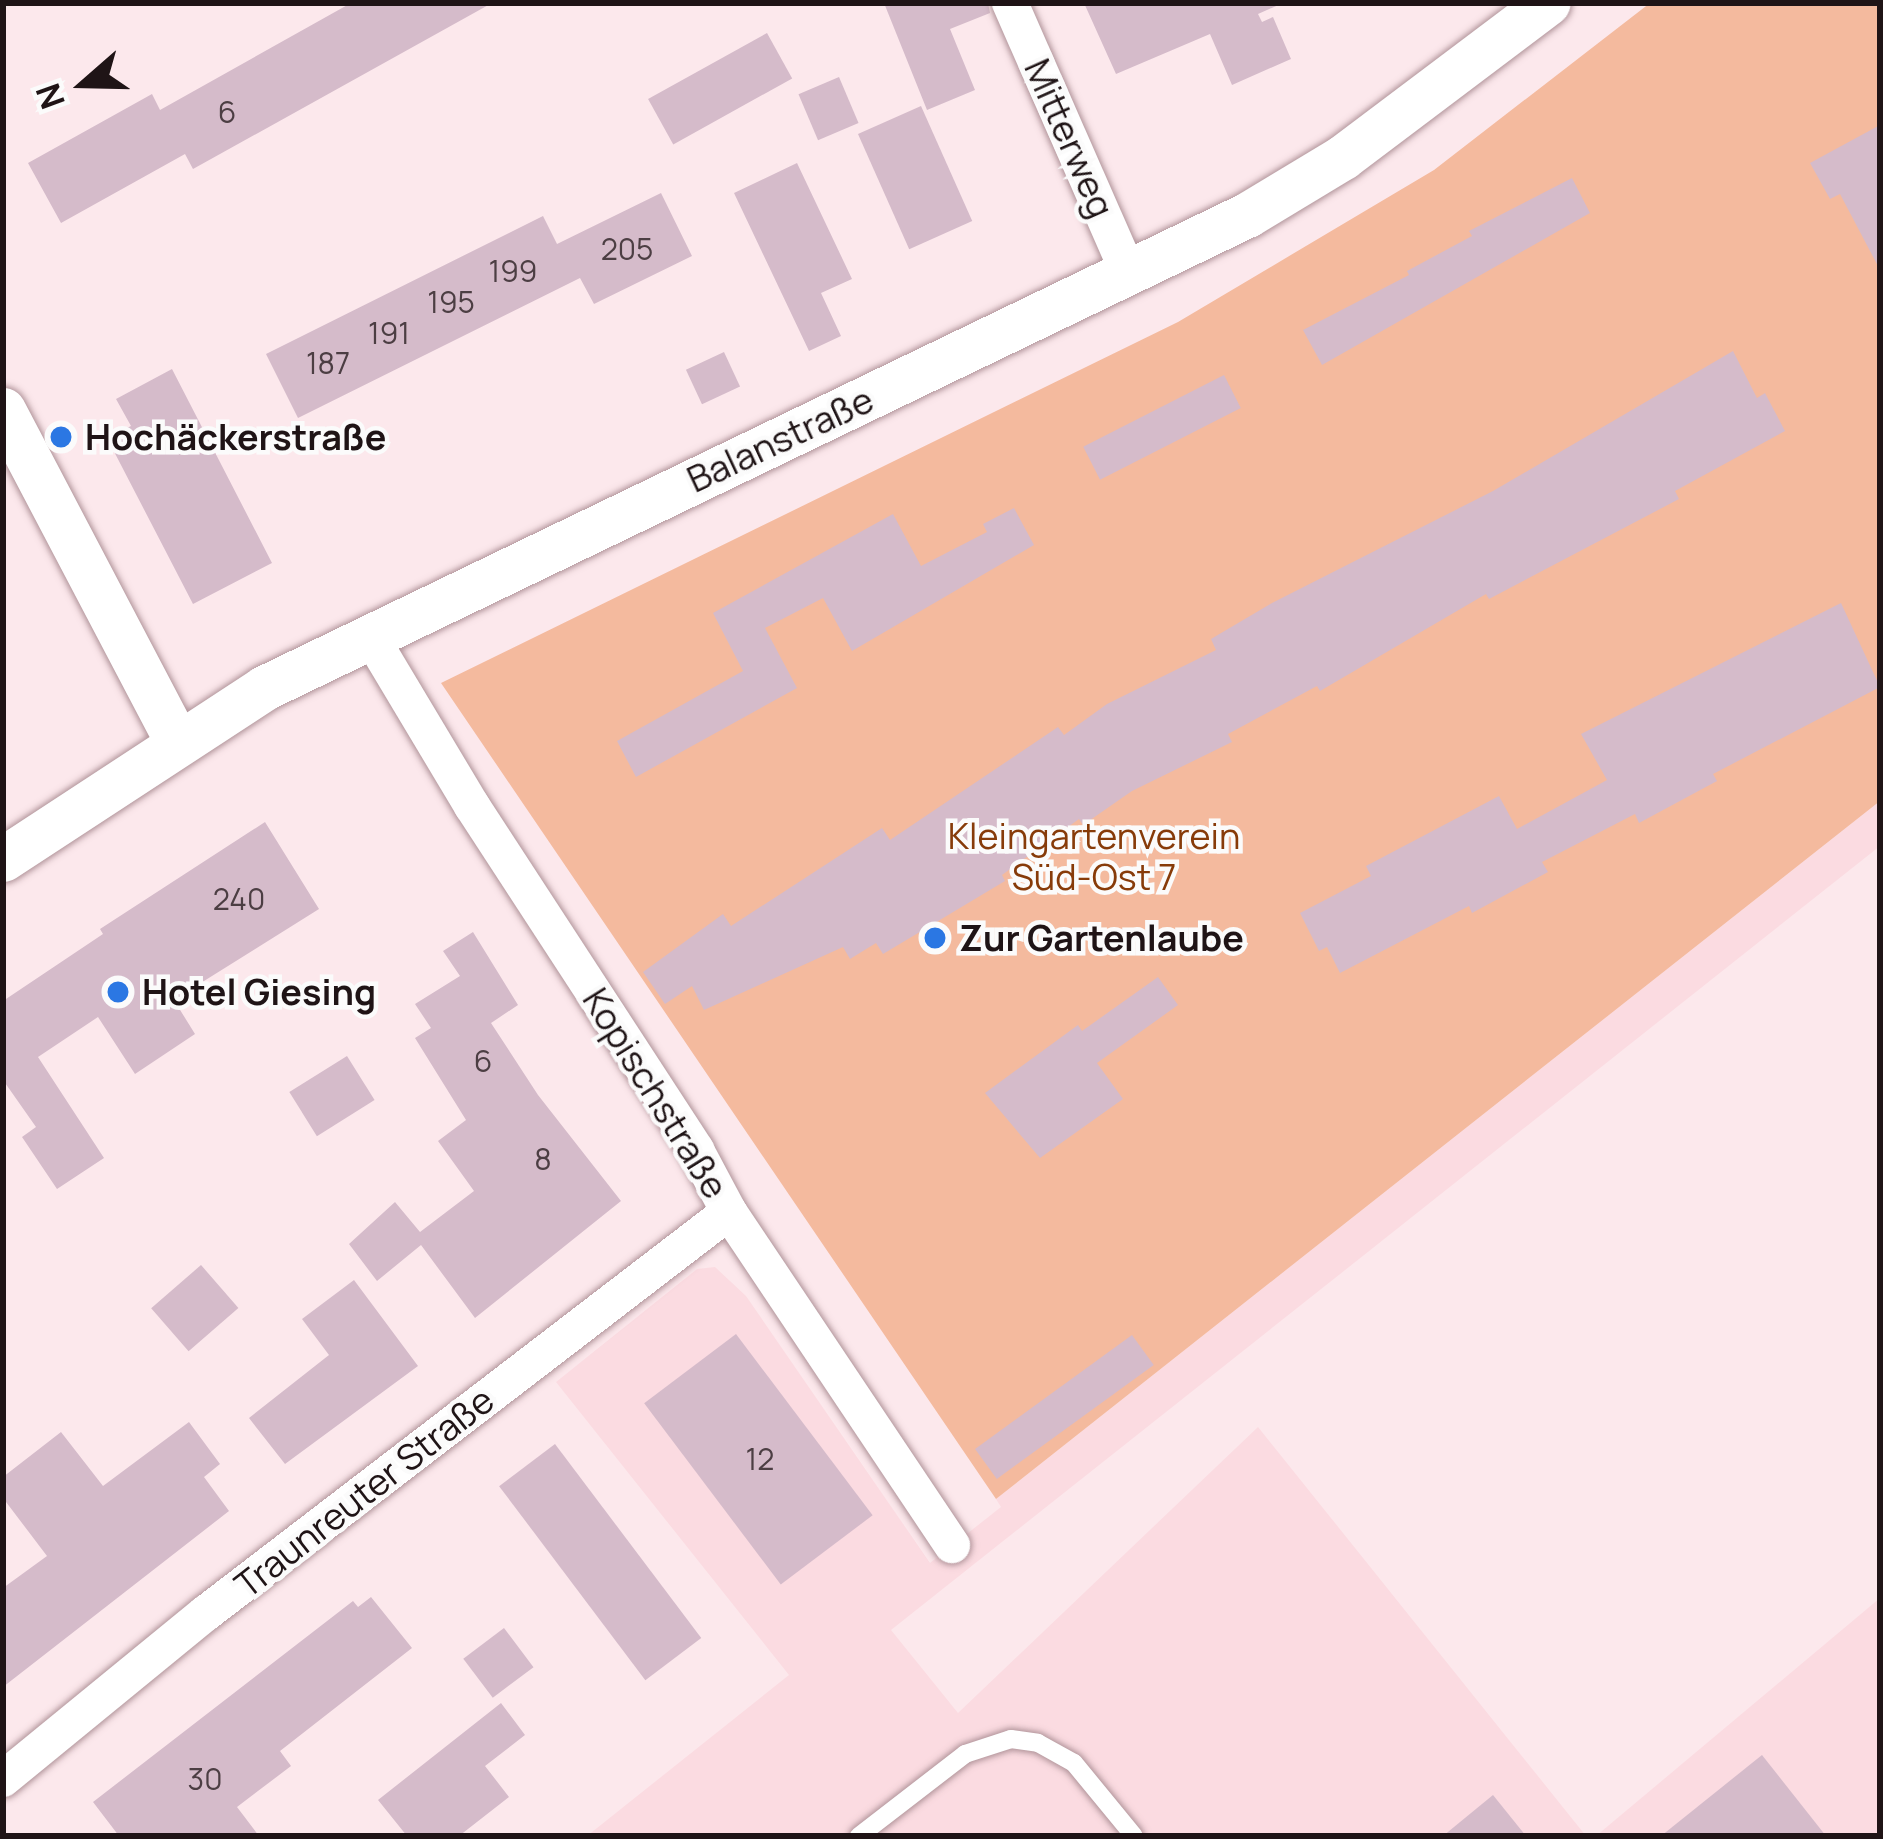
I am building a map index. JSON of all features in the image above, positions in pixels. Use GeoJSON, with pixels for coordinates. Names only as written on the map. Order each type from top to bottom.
{"type":"FeatureCollection","features":[{"type":"Feature","properties":{"kind":"street","name":"Mitterweg"},"geometry":{"type":"LineString","coordinates":[[1010,3],[1129,274]]}},
{"type":"Feature","properties":{"kind":"street","name":"Balanstraße"},"geometry":{"type":"LineString","coordinates":[[3,859],[264,688],[1247,215],[1343,157],[1547,3]]}},
{"type":"Feature","properties":{"kind":"street"},"geometry":{"type":"LineString","coordinates":[[3,410],[178,742]]}},
{"type":"Feature","properties":{"kind":"street","name":"Kopischstraße"},"geometry":{"type":"LineString","coordinates":[[369,634],[459,786],[697,1150],[730,1211],[952,1545]]}},
{"type":"Feature","properties":{"kind":"street","name":"Traunreuter Straße"},"geometry":{"type":"LineString","coordinates":[[3,1779],[206,1613],[730,1211]]}},
{"type":"Feature","properties":{"kind":"lane"},"geometry":{"type":"LineString","coordinates":[[860,1836],[964,1754],[1011,1739],[1038,1743],[1074,1763],[1134,1836]]}},
{"type":"Feature","properties":{"kind":"shaded area"},"geometry":{"type":"Polygon","coordinates":[[[1880,801],[1880,846],[891,1630],[958,1713],[1258,1427],[1586,1836],[587,1836],[789,1675],[556,1382],[697,1269],[715,1267],[746,1296],[930,1563],[1001,1507],[996,1499],[1880,801]]]}},
{"type":"Feature","properties":{"kind":"shaded area"},"geometry":{"type":"Polygon","coordinates":[[[1880,1598],[1880,1836],[1596,1836],[1880,1598]]]}},
{"type":"Feature","properties":{"kind":"green space","name":"Kleingartenverein Süd-Ost 7"},"geometry":{"type":"Polygon","coordinates":[[[1650,3],[1880,3],[1880,801],[996,1499],[441,683],[1178,322],[1434,170],[1650,3]]]}},
{"type":"Feature","properties":{"kind":"building"},"geometry":{"type":"Polygon","coordinates":[[[351,3],[492,3],[193,169],[185,154],[61,223],[28,163],[152,94],[160,110],[351,3]]]}},
{"type":"Feature","properties":{"kind":"building"},"geometry":{"type":"Polygon","coordinates":[[[884,3],[988,3],[990,13],[950,29],[975,90],[927,110],[884,3]]]}},
{"type":"Feature","properties":{"kind":"building"},"geometry":{"type":"Polygon","coordinates":[[[1084,3],[1283,3],[1258,14],[1262,22],[1273,17],[1291,59],[1232,85],[1210,34],[1116,74],[1084,3]]]}},
{"type":"Feature","properties":{"kind":"building"},"geometry":{"type":"Polygon","coordinates":[[[767,33],[792,78],[673,144],[648,99],[767,33]]]}},
{"type":"Feature","properties":{"kind":"building"},"geometry":{"type":"Polygon","coordinates":[[[839,77],[859,123],[818,140],[798,94],[839,77]]]}},
{"type":"Feature","properties":{"kind":"building"},"geometry":{"type":"Polygon","coordinates":[[[921,106],[972,221],[909,249],[858,134],[921,106]]]}},
{"type":"Feature","properties":{"kind":"building"},"geometry":{"type":"Polygon","coordinates":[[[1880,125],[1880,270],[1840,194],[1830,199],[1810,163],[1880,125]]]}},
{"type":"Feature","properties":{"kind":"building"},"geometry":{"type":"Polygon","coordinates":[[[797,163],[852,279],[821,293],[841,336],[809,351],[734,193],[797,163]]]}},
{"type":"Feature","properties":{"kind":"building"},"geometry":{"type":"Polygon","coordinates":[[[1572,178],[1590,213],[1322,365],[1303,330],[1409,275],[1407,271],[1472,236],[1469,231],[1572,178]]]}},
{"type":"Feature","properties":{"kind":"building"},"geometry":{"type":"Polygon","coordinates":[[[661,193],[692,256],[594,304],[580,278],[298,418],[266,354],[543,216],[557,244],[661,193]]]}},
{"type":"Feature","properties":{"kind":"building"},"geometry":{"type":"Polygon","coordinates":[[[1733,351],[1757,398],[1765,393],[1785,431],[1675,491],[1679,499],[1489,599],[1486,594],[1320,691],[1317,686],[1228,734],[1232,742],[1132,791],[1083,825],[1079,819],[1002,875],[1005,881],[883,954],[876,943],[850,959],[843,947],[704,1010],[692,986],[665,1004],[643,972],[723,914],[731,926],[882,828],[890,840],[1058,727],[1064,735],[1107,704],[1216,650],[1211,639],[1272,603],[1493,491],[1733,351]]]}},
{"type":"Feature","properties":{"kind":"building"},"geometry":{"type":"Polygon","coordinates":[[[724,352],[740,386],[702,404],[686,370],[724,352]]]}},
{"type":"Feature","properties":{"kind":"building"},"geometry":{"type":"Polygon","coordinates":[[[172,369],[272,563],[193,604],[107,438],[131,426],[116,399],[172,369]]]}},
{"type":"Feature","properties":{"kind":"building"},"geometry":{"type":"Polygon","coordinates":[[[1224,375],[1241,408],[1100,480],[1083,447],[1224,375]]]}},
{"type":"Feature","properties":{"kind":"building"},"geometry":{"type":"Polygon","coordinates":[[[1014,508],[1034,545],[852,651],[823,598],[765,628],[797,688],[636,777],[617,741],[743,671],[713,613],[893,514],[921,566],[987,532],[983,524],[1014,508]]]}},
{"type":"Feature","properties":{"kind":"building"},"geometry":{"type":"Polygon","coordinates":[[[1841,603],[1880,687],[1713,774],[1717,781],[1639,823],[1635,814],[1542,862],[1548,872],[1472,913],[1469,906],[1340,973],[1327,947],[1319,951],[1300,913],[1371,876],[1366,866],[1499,796],[1517,829],[1607,780],[1581,734],[1841,603]]]}},
{"type":"Feature","properties":{"kind":"building"},"geometry":{"type":"Polygon","coordinates":[[[265,822],[319,909],[188,991],[191,996],[177,1005],[195,1034],[135,1074],[98,1017],[38,1057],[104,1158],[57,1189],[22,1137],[36,1127],[3,1080],[3,1001],[103,934],[100,929],[265,822]]]}},
{"type":"Feature","properties":{"kind":"building"},"geometry":{"type":"Polygon","coordinates":[[[473,932],[518,1005],[491,1023],[538,1095],[621,1201],[475,1318],[421,1245],[377,1281],[349,1244],[395,1202],[420,1232],[474,1191],[438,1141],[466,1120],[415,1038],[431,1028],[415,1004],[460,976],[443,951],[473,932]]]}},
{"type":"Feature","properties":{"kind":"building"},"geometry":{"type":"Polygon","coordinates":[[[1158,977],[1178,1005],[1097,1063],[1123,1099],[1040,1158],[985,1093],[1078,1025],[1082,1031],[1158,977]]]}},
{"type":"Feature","properties":{"kind":"building"},"geometry":{"type":"Polygon","coordinates":[[[347,1056],[375,1100],[317,1136],[289,1092],[347,1056]]]}},
{"type":"Feature","properties":{"kind":"building"},"geometry":{"type":"Polygon","coordinates":[[[201,1265],[238,1308],[189,1351],[151,1308],[201,1265]]]}},
{"type":"Feature","properties":{"kind":"building"},"geometry":{"type":"Polygon","coordinates":[[[354,1280],[418,1366],[285,1464],[249,1418],[329,1355],[302,1319],[354,1280]]]}},
{"type":"Feature","properties":{"kind":"building"},"geometry":{"type":"Polygon","coordinates":[[[736,1334],[873,1515],[781,1584],[644,1403],[736,1334]]]}},
{"type":"Feature","properties":{"kind":"building"},"geometry":{"type":"Polygon","coordinates":[[[1132,1335],[1154,1365],[997,1479],[975,1449],[1132,1335]]]}},
{"type":"Feature","properties":{"kind":"building"},"geometry":{"type":"Polygon","coordinates":[[[189,1422],[220,1464],[204,1477],[229,1511],[3,1687],[3,1588],[47,1556],[3,1498],[3,1477],[61,1432],[103,1486],[189,1422]]]}},
{"type":"Feature","properties":{"kind":"building"},"geometry":{"type":"Polygon","coordinates":[[[555,1444],[701,1638],[645,1680],[499,1486],[555,1444]]]}},
{"type":"Feature","properties":{"kind":"building"},"geometry":{"type":"Polygon","coordinates":[[[371,1597],[412,1648],[280,1751],[291,1766],[237,1807],[259,1836],[119,1836],[93,1802],[353,1601],[358,1607],[371,1597]]]}},
{"type":"Feature","properties":{"kind":"building"},"geometry":{"type":"Polygon","coordinates":[[[504,1628],[533,1667],[493,1698],[463,1659],[504,1628]]]}},
{"type":"Feature","properties":{"kind":"building"},"geometry":{"type":"Polygon","coordinates":[[[501,1703],[525,1735],[485,1766],[509,1797],[459,1836],[407,1836],[378,1800],[501,1703]]]}},
{"type":"Feature","properties":{"kind":"building"},"geometry":{"type":"Polygon","coordinates":[[[1762,1755],[1826,1836],[1661,1836],[1762,1755]]]}},
{"type":"Feature","properties":{"kind":"building"},"geometry":{"type":"Polygon","coordinates":[[[1493,1795],[1526,1836],[1443,1836],[1493,1795]]]}},
{"type":"Feature","properties":{"kind":"place","name":"Hochäckerstraße"},"geometry":{"type":"Point","coordinates":[61,437]}},
{"type":"Feature","properties":{"kind":"place","name":"Zur Gartenlaube"},"geometry":{"type":"Point","coordinates":[935,938]}},
{"type":"Feature","properties":{"kind":"place","name":"Hotel Giesing"},"geometry":{"type":"Point","coordinates":[118,992]}}]}
